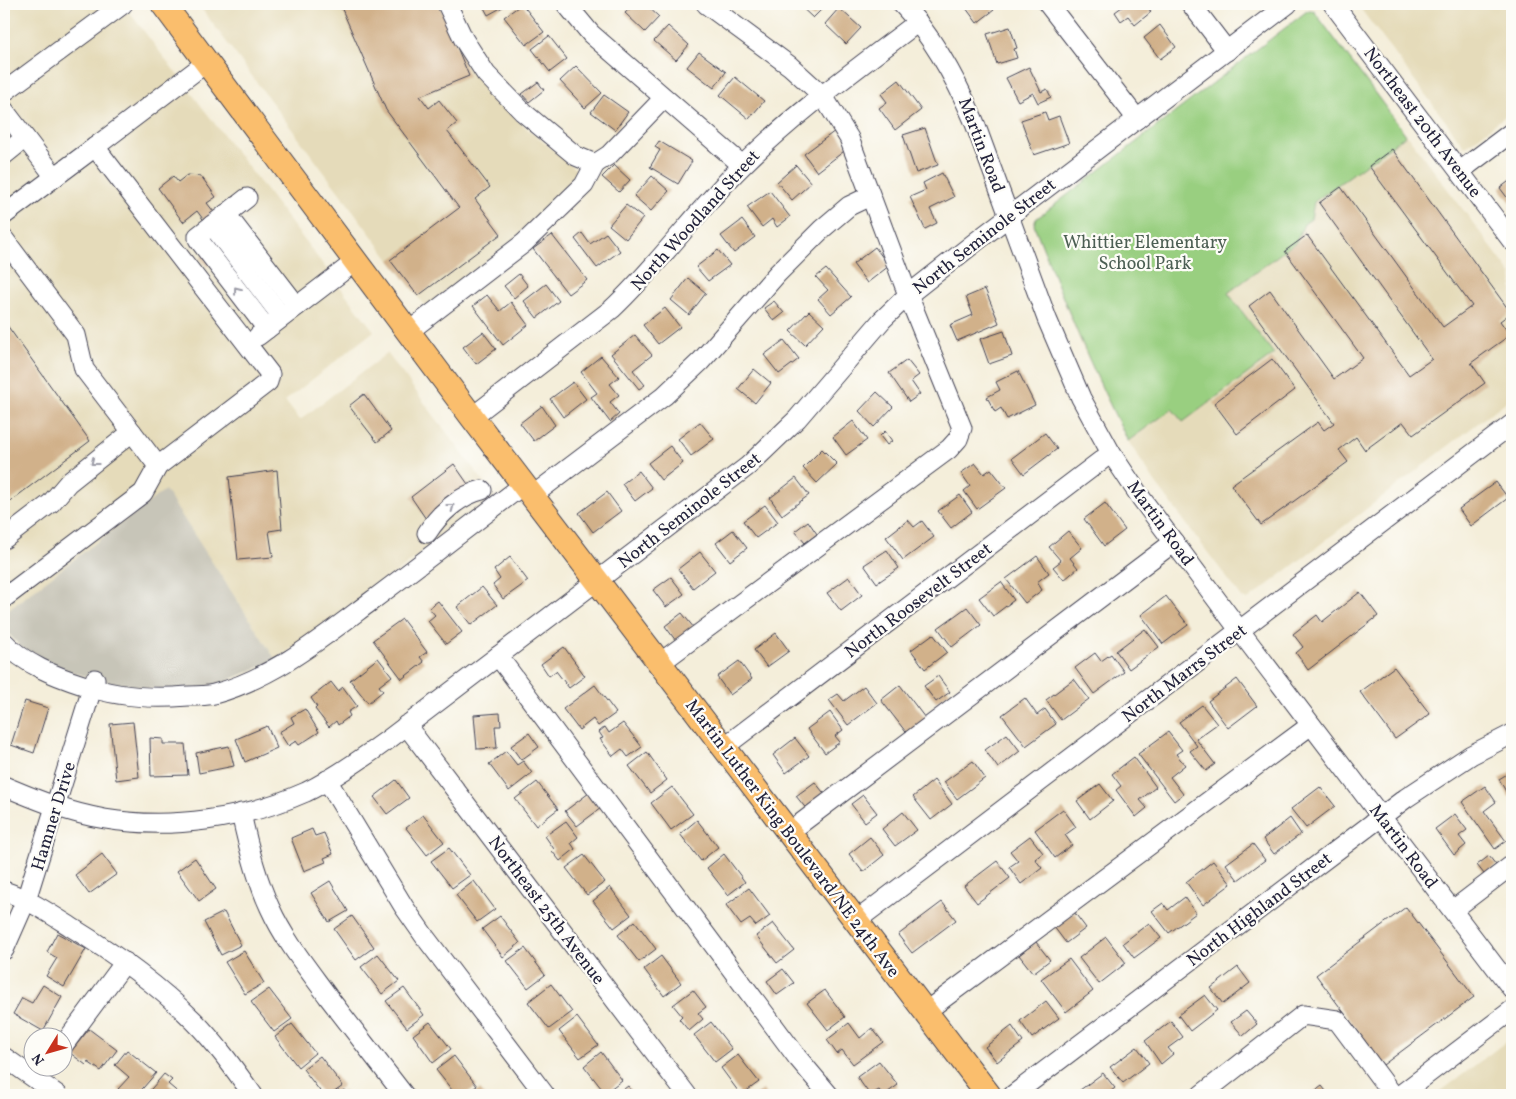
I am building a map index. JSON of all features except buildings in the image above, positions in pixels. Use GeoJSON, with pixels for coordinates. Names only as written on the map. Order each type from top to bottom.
{"type":"FeatureCollection","features":[{"type":"Feature","properties":{"kind":"main road","name":"Martin Luther King Boulevard/NE 24th Ave"},"geometry":{"type":"LineString","coordinates":[[168,6],[207,62],[472,418],[989,1095]]}},
{"type":"Feature","properties":{"kind":"street"},"geometry":{"type":"LineString","coordinates":[[4,92],[123,4]]}},
{"type":"Feature","properties":{"kind":"street"},"geometry":{"type":"LineString","coordinates":[[447,4],[464,40],[486,74],[523,112],[576,156],[595,164]]}},
{"type":"Feature","properties":{"kind":"street"},"geometry":{"type":"LineString","coordinates":[[566,4],[591,34],[742,165]]}},
{"type":"Feature","properties":{"kind":"street"},"geometry":{"type":"LineString","coordinates":[[660,664],[949,449],[958,439],[962,428],[908,295],[850,138],[822,96],[790,66],[706,4]]}},
{"type":"Feature","properties":{"kind":"street","name":"Martin Road"},"geometry":{"type":"LineString","coordinates":[[902,4],[918,22],[949,68],[962,92],[1047,319],[1081,398],[1111,453],[1141,498],[1240,631],[1512,989]]}},
{"type":"Feature","properties":{"kind":"street"},"geometry":{"type":"LineString","coordinates":[[1048,4],[1137,120]]}},
{"type":"Feature","properties":{"kind":"street"},"geometry":{"type":"LineString","coordinates":[[1191,4],[1227,51]]}},
{"type":"Feature","properties":{"kind":"street","name":"North Seminole Street"},"geometry":{"type":"LineString","coordinates":[[4,786],[56,807],[105,819],[167,823],[241,813],[284,801],[327,780],[367,755],[748,466],[797,419],[882,320],[908,295],[1288,4]]}},
{"type":"Feature","properties":{"kind":"street","name":"Northeast 20th Avenue"},"geometry":{"type":"LineString","coordinates":[[1334,4],[1512,241]]}},
{"type":"Feature","properties":{"kind":"street","name":"North Woodland Street"},"geometry":{"type":"LineString","coordinates":[[472,418],[612,309],[633,289],[705,204],[742,165],[822,96],[918,22]]}},
{"type":"Feature","properties":{"kind":"street"},"geometry":{"type":"LineString","coordinates":[[4,215],[207,62]]}},
{"type":"Feature","properties":{"kind":"street"},"geometry":{"type":"LineString","coordinates":[[408,332],[524,243],[584,185],[595,164],[609,155],[664,98]]}},
{"type":"Feature","properties":{"kind":"street"},"geometry":{"type":"LineString","coordinates":[[4,110],[55,177]]}},
{"type":"Feature","properties":{"kind":"street"},"geometry":{"type":"LineString","coordinates":[[1460,171],[1512,132]]}},
{"type":"Feature","properties":{"kind":"street"},"geometry":{"type":"LineString","coordinates":[[4,155],[25,138]]}},
{"type":"Feature","properties":{"kind":"street"},"geometry":{"type":"LineString","coordinates":[[4,598],[144,493],[158,466],[268,382],[270,374],[95,147]]}},
{"type":"Feature","properties":{"kind":"street"},"geometry":{"type":"LineString","coordinates":[[4,642],[25,659],[59,677],[94,684],[120,694],[160,698],[212,694],[240,685],[274,669],[314,644],[664,396],[701,361],[777,274],[822,229],[848,206],[870,196]]}},
{"type":"Feature","properties":{"kind":"street"},"geometry":{"type":"LineString","coordinates":[[246,198],[198,236],[198,239],[267,329]]}},
{"type":"Feature","properties":{"kind":"street"},"geometry":{"type":"LineString","coordinates":[[219,220],[289,312]]}},
{"type":"Feature","properties":{"kind":"street"},"geometry":{"type":"LineString","coordinates":[[4,239],[76,335],[84,369],[158,466]]}},
{"type":"Feature","properties":{"kind":"street"},"geometry":{"type":"LineString","coordinates":[[247,344],[356,261]]}},
{"type":"Feature","properties":{"kind":"street","name":"North Marrs Street"},"geometry":{"type":"LineString","coordinates":[[856,921],[1512,424]]}},
{"type":"Feature","properties":{"kind":"street"},"geometry":{"type":"LineString","coordinates":[[4,539],[51,503],[68,482],[132,432]]}},
{"type":"Feature","properties":{"kind":"street","name":"North Roosevelt Street"},"geometry":{"type":"LineString","coordinates":[[724,747],[1111,453]]}},
{"type":"Feature","properties":{"kind":"street"},"geometry":{"type":"LineString","coordinates":[[427,533],[442,514],[468,495],[482,490]]}},
{"type":"Feature","properties":{"kind":"street"},"geometry":{"type":"LineString","coordinates":[[788,833],[1174,542]]}},
{"type":"Feature","properties":{"kind":"street"},"geometry":{"type":"LineString","coordinates":[[498,656],[791,1049],[829,1095]]}},
{"type":"Feature","properties":{"kind":"street","name":"Hamner Drive"},"geometry":{"type":"LineString","coordinates":[[4,950],[26,900],[94,684]]}},
{"type":"Feature","properties":{"kind":"street"},"geometry":{"type":"LineString","coordinates":[[925,1012],[1311,724]]}},
{"type":"Feature","properties":{"kind":"street","name":"Northeast 25th Avenue"},"geometry":{"type":"LineString","coordinates":[[406,725],[687,1095]]}},
{"type":"Feature","properties":{"kind":"street","name":"North Highland Street"},"geometry":{"type":"LineString","coordinates":[[1013,1095],[1437,776],[1471,755],[1512,734]]}},
{"type":"Feature","properties":{"kind":"street"},"geometry":{"type":"LineString","coordinates":[[327,780],[409,914],[545,1095]]}},
{"type":"Feature","properties":{"kind":"street"},"geometry":{"type":"LineString","coordinates":[[241,813],[261,888],[270,909],[309,971],[404,1095]]}},
{"type":"Feature","properties":{"kind":"street"},"geometry":{"type":"LineString","coordinates":[[1453,910],[1512,865]]}},
{"type":"Feature","properties":{"kind":"street"},"geometry":{"type":"LineString","coordinates":[[4,891],[26,900],[100,944],[152,982],[195,1022],[216,1046],[253,1095]]}},
{"type":"Feature","properties":{"kind":"street"},"geometry":{"type":"LineString","coordinates":[[72,1034],[125,962]]}},
{"type":"Feature","properties":{"kind":"street"},"geometry":{"type":"LineString","coordinates":[[1400,1095],[1512,1010]]}},
{"type":"Feature","properties":{"kind":"street"},"geometry":{"type":"LineString","coordinates":[[1202,1095],[1304,1015],[1337,1020],[1393,1095]]}},
{"type":"Feature","properties":{"kind":"street"},"geometry":{"type":"LineString","coordinates":[[4,1057],[22,1064]]}},
{"type":"Feature","properties":{"kind":"street"},"geometry":{"type":"LineString","coordinates":[[45,1076],[58,1095]]}},
{"type":"Feature","properties":{"kind":"shaded area"},"geometry":{"type":"Polygon","coordinates":[[[4,4],[123,4],[374,331],[285,401],[300,420],[387,353],[495,497],[409,563],[276,660],[165,491],[4,613],[4,4]]]}},
{"type":"Feature","properties":{"kind":"shaded area"},"geometry":{"type":"Polygon","coordinates":[[[198,4],[439,4],[480,80],[518,121],[580,173],[517,237],[426,308],[198,4]]]}},
{"type":"Feature","properties":{"kind":"shaded area"},"geometry":{"type":"Polygon","coordinates":[[[1357,4],[1512,4],[1512,111],[1465,147],[1357,4]]]}},
{"type":"Feature","properties":{"kind":"shaded area"},"geometry":{"type":"Polygon","coordinates":[[[1307,11],[1314,11],[1512,275],[1512,397],[1248,600],[1242,598],[1155,482],[1128,441],[1077,335],[1034,225],[1036,219],[1307,11]]]}},
{"type":"Feature","properties":{"kind":"shaded area"},"geometry":{"type":"Polygon","coordinates":[[[165,490],[276,660],[213,687],[159,689],[112,685],[51,665],[21,647],[4,629],[4,613],[165,490]]]}},
{"type":"Feature","properties":{"kind":"shaded area"},"geometry":{"type":"Polygon","coordinates":[[[1512,1037],[1512,1095],[1436,1095],[1512,1037]]]}},
{"type":"Feature","properties":{"kind":"green space","name":"Whittier Elementary School Park"},"geometry":{"type":"Polygon","coordinates":[[[1307,11],[1314,11],[1406,135],[1314,202],[1311,219],[1304,224],[1296,242],[1228,293],[1274,354],[1183,422],[1172,409],[1128,441],[1102,388],[1067,307],[1034,225],[1036,219],[1307,11]]]}}]}
